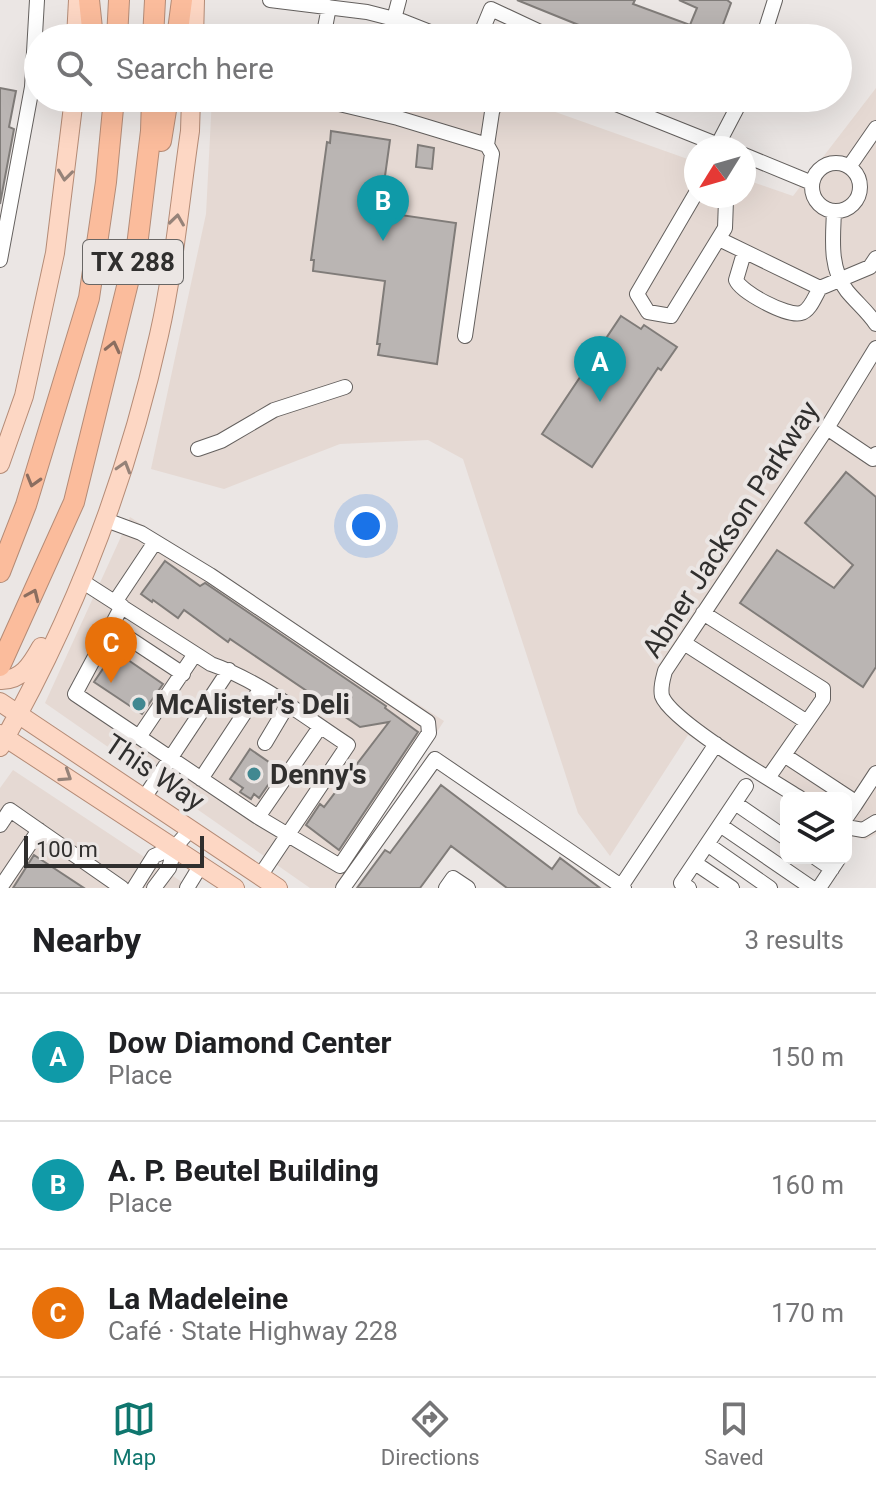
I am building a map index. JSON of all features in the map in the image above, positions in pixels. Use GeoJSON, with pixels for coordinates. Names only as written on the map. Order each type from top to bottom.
{"type":"FeatureCollection","features":[{"type":"Feature","properties":{"kind":"highway"},"geometry":{"type":"LineString","coordinates":[[89,0],[92,24]]}},
{"type":"Feature","properties":{"kind":"highway"},"geometry":{"type":"LineString","coordinates":[[118,24],[119,0]]}},
{"type":"Feature","properties":{"kind":"highway"},"geometry":{"type":"LineString","coordinates":[[154,24],[155,0]]}},
{"type":"Feature","properties":{"kind":"highway"},"geometry":{"type":"LineString","coordinates":[[179,24],[182,0]]}},
{"type":"Feature","properties":{"kind":"highway"},"geometry":{"type":"LineString","coordinates":[[100,112],[106,182]]}},
{"type":"Feature","properties":{"kind":"highway","name":"TX 288"},"geometry":{"type":"LineString","coordinates":[[0,572],[26,505],[89,298],[113,112]]}},
{"type":"Feature","properties":{"kind":"highway","name":"TX 288"},"geometry":{"type":"LineString","coordinates":[[0,666],[74,502],[137,246],[152,112]]}},
{"type":"Feature","properties":{"kind":"highway"},"geometry":{"type":"LineString","coordinates":[[137,246],[166,112]]}},
{"type":"Feature","properties":{"kind":"main road"},"geometry":{"type":"LineString","coordinates":[[77,24],[78,0]]}},
{"type":"Feature","properties":{"kind":"main road"},"geometry":{"type":"LineString","coordinates":[[194,24],[195,0]]}},
{"type":"Feature","properties":{"kind":"main road"},"geometry":{"type":"LineString","coordinates":[[0,464],[24,396],[55,253],[72,112]]}},
{"type":"Feature","properties":{"kind":"main road"},"geometry":{"type":"LineString","coordinates":[[2,740],[33,690],[64,623],[106,520],[140,413],[160,332],[191,112]]}},
{"type":"Feature","properties":{"kind":"main road"},"geometry":{"type":"LineString","coordinates":[[0,680],[19,677],[31,665],[50,630],[64,623]]}},
{"type":"Feature","properties":{"kind":"main road","name":"This Way"},"geometry":{"type":"LineString","coordinates":[[0,702],[278,888]]}},
{"type":"Feature","properties":{"kind":"main road","name":"This Way"},"geometry":{"type":"LineString","coordinates":[[2,740],[175,847],[235,888]]}},
{"type":"Feature","properties":{"kind":"street"},"geometry":{"type":"LineString","coordinates":[[36,24],[37,0]]}},
{"type":"Feature","properties":{"kind":"street"},"geometry":{"type":"LineString","coordinates":[[270,0],[302,1],[407,24]]}},
{"type":"Feature","properties":{"kind":"street"},"geometry":{"type":"LineString","coordinates":[[394,19],[399,0]]}},
{"type":"Feature","properties":{"kind":"street"},"geometry":{"type":"LineString","coordinates":[[767,24],[775,0]]}},
{"type":"Feature","properties":{"kind":"street"},"geometry":{"type":"LineString","coordinates":[[484,24],[492,4],[528,24]]}},
{"type":"Feature","properties":{"kind":"street"},"geometry":{"type":"LineString","coordinates":[[326,24],[329,7]]}},
{"type":"Feature","properties":{"kind":"street"},"geometry":{"type":"LineString","coordinates":[[0,260],[30,112]]}},
{"type":"Feature","properties":{"kind":"street"},"geometry":{"type":"LineString","coordinates":[[373,112],[487,145]]}},
{"type":"Feature","properties":{"kind":"street"},"geometry":{"type":"LineString","coordinates":[[465,336],[492,154],[487,145],[492,112]]}},
{"type":"Feature","properties":{"kind":"street"},"geometry":{"type":"LineString","coordinates":[[635,112],[693,136]]}},
{"type":"Feature","properties":{"kind":"street"},"geometry":{"type":"LineString","coordinates":[[724,136],[735,112]]}},
{"type":"Feature","properties":{"kind":"street"},"geometry":{"type":"LineString","coordinates":[[849,167],[876,128]]}},
{"type":"Feature","properties":{"kind":"street"},"geometry":{"type":"LineString","coordinates":[[756,160],[812,183]]}},
{"type":"Feature","properties":{"kind":"street"},"geometry":{"type":"LineString","coordinates":[[841,163],[849,167],[858,177],[860,193],[850,207],[834,211],[819,204],[812,183],[819,169],[841,163]]}},
{"type":"Feature","properties":{"kind":"street"},"geometry":{"type":"LineString","coordinates":[[687,208],[637,294],[648,312],[671,316],[725,228],[726,208]]}},
{"type":"Feature","properties":{"kind":"street"},"geometry":{"type":"LineString","coordinates":[[834,211],[832,246],[836,272],[846,289],[876,323]]}},
{"type":"Feature","properties":{"kind":"street"},"geometry":{"type":"LineString","coordinates":[[719,239],[820,288]]}},
{"type":"Feature","properties":{"kind":"street"},"geometry":{"type":"LineString","coordinates":[[744,253],[736,280],[740,288],[789,313],[800,314],[806,311],[820,288],[870,267],[876,258]]}},
{"type":"Feature","properties":{"kind":"street","name":"Abner Jackson Parkway"},"geometry":{"type":"LineString","coordinates":[[716,744],[675,711],[663,696],[661,685],[665,671],[827,428],[876,348]]}},
{"type":"Feature","properties":{"kind":"street"},"geometry":{"type":"LineString","coordinates":[[198,449],[221,441],[274,410],[345,387]]}},
{"type":"Feature","properties":{"kind":"street"},"geometry":{"type":"LineString","coordinates":[[827,428],[873,459],[876,454]]}},
{"type":"Feature","properties":{"kind":"street"},"geometry":{"type":"LineString","coordinates":[[106,520],[141,533],[210,575],[428,722],[429,733],[340,866],[258,817],[75,694],[112,627],[119,604],[155,542]]}},
{"type":"Feature","properties":{"kind":"street"},"geometry":{"type":"LineString","coordinates":[[80,580],[211,664],[261,688],[348,745],[290,836],[260,876]]}},
{"type":"Feature","properties":{"kind":"street"},"geometry":{"type":"LineString","coordinates":[[703,613],[823,689],[823,699],[768,778]]}},
{"type":"Feature","properties":{"kind":"street"},"geometry":{"type":"LineString","coordinates":[[112,627],[183,674]]}},
{"type":"Feature","properties":{"kind":"street"},"geometry":{"type":"LineString","coordinates":[[684,643],[807,722]]}},
{"type":"Feature","properties":{"kind":"street"},"geometry":{"type":"LineString","coordinates":[[139,737],[195,654]]}},
{"type":"Feature","properties":{"kind":"street"},"geometry":{"type":"LineString","coordinates":[[144,798],[229,670]]}},
{"type":"Feature","properties":{"kind":"street"},"geometry":{"type":"LineString","coordinates":[[201,779],[261,688]]}},
{"type":"Feature","properties":{"kind":"street"},"geometry":{"type":"LineString","coordinates":[[265,743],[287,706]]}},
{"type":"Feature","properties":{"kind":"street"},"geometry":{"type":"LineString","coordinates":[[258,817],[320,727]]}},
{"type":"Feature","properties":{"kind":"street"},"geometry":{"type":"LineString","coordinates":[[343,888],[435,759],[622,887],[716,744],[790,792]]}},
{"type":"Feature","properties":{"kind":"street"},"geometry":{"type":"LineString","coordinates":[[784,755],[851,799],[855,805]]}},
{"type":"Feature","properties":{"kind":"street"},"geometry":{"type":"LineString","coordinates":[[852,809],[876,773]]}},
{"type":"Feature","properties":{"kind":"street"},"geometry":{"type":"LineString","coordinates":[[689,888],[681,883],[746,786]]}},
{"type":"Feature","properties":{"kind":"street"},"geometry":{"type":"LineString","coordinates":[[735,803],[780,834]]}},
{"type":"Feature","properties":{"kind":"street"},"geometry":{"type":"LineString","coordinates":[[0,825],[10,810],[122,888]]}},
{"type":"Feature","properties":{"kind":"street"},"geometry":{"type":"LineString","coordinates":[[852,828],[863,830],[876,822]]}},
{"type":"Feature","properties":{"kind":"street"},"geometry":{"type":"LineString","coordinates":[[720,825],[812,888]]}},
{"type":"Feature","properties":{"kind":"street"},"geometry":{"type":"LineString","coordinates":[[0,888],[39,830]]}},
{"type":"Feature","properties":{"kind":"street"},"geometry":{"type":"LineString","coordinates":[[134,888],[154,856],[175,847],[190,830]]}},
{"type":"Feature","properties":{"kind":"street"},"geometry":{"type":"LineString","coordinates":[[707,844],[770,888]]}},
{"type":"Feature","properties":{"kind":"street"},"geometry":{"type":"LineString","coordinates":[[154,888],[169,868],[175,847]]}},
{"type":"Feature","properties":{"kind":"street"},"geometry":{"type":"LineString","coordinates":[[695,863],[732,888]]}},
{"type":"Feature","properties":{"kind":"street"},"geometry":{"type":"LineString","coordinates":[[819,888],[834,864]]}},
{"type":"Feature","properties":{"kind":"street"},"geometry":{"type":"LineString","coordinates":[[187,888],[201,865]]}},
{"type":"Feature","properties":{"kind":"street"},"geometry":{"type":"LineString","coordinates":[[446,888],[453,878],[468,888]]}},
{"type":"Feature","properties":{"kind":"shaded area"},"geometry":{"type":"Polygon","coordinates":[[[876,88],[876,834],[866,840],[852,836],[852,792],[780,793],[688,735],[610,856],[578,813],[463,459],[428,440],[340,444],[224,489],[151,469],[206,214],[211,112],[555,112],[684,158],[684,208],[756,208],[756,183],[793,196],[876,88]]]}},
{"type":"Feature","properties":{"kind":"shaded area"},"geometry":{"type":"Polygon","coordinates":[[[130,517],[444,721],[335,888],[310,888],[45,703],[130,517]]]}},
{"type":"Feature","properties":{"kind":"shaded area"},"geometry":{"type":"Polygon","coordinates":[[[13,770],[191,888],[0,888],[0,788],[13,770]]]}},
{"type":"Feature","properties":{"kind":"building"},"geometry":{"type":"Polygon","coordinates":[[[517,0],[635,0],[633,4],[687,24],[576,24],[517,0]]]}},
{"type":"Feature","properties":{"kind":"building"},"geometry":{"type":"Polygon","coordinates":[[[679,0],[727,0],[731,3],[723,24],[690,24],[697,8],[679,0]]]}},
{"type":"Feature","properties":{"kind":"building"},"geometry":{"type":"Polygon","coordinates":[[[0,88],[16,91],[9,127],[14,129],[0,204],[0,88]]]}},
{"type":"Feature","properties":{"kind":"building"},"geometry":{"type":"Polygon","coordinates":[[[331,131],[390,140],[380,212],[456,223],[437,364],[378,355],[385,281],[313,271],[314,260],[311,260],[331,131]]]}},
{"type":"Feature","properties":{"kind":"building"},"geometry":{"type":"Polygon","coordinates":[[[418,145],[434,148],[432,169],[416,167],[418,145]]]}},
{"type":"Feature","properties":{"kind":"building"},"geometry":{"type":"Polygon","coordinates":[[[621,316],[641,329],[644,325],[677,347],[661,370],[658,368],[592,467],[542,434],[621,316]]]}},
{"type":"Feature","properties":{"kind":"building"},"geometry":{"type":"Polygon","coordinates":[[[846,472],[876,497],[876,667],[863,687],[740,603],[777,550],[834,588],[853,565],[805,523],[846,472]]]}},
{"type":"Feature","properties":{"kind":"building"},"geometry":{"type":"Polygon","coordinates":[[[165,561],[200,586],[205,583],[386,706],[418,732],[339,850],[306,825],[320,804],[324,807],[389,722],[360,727],[184,610],[178,618],[152,602],[141,594],[165,561]]]}},
{"type":"Feature","properties":{"kind":"building"},"geometry":{"type":"Polygon","coordinates":[[[115,651],[163,684],[142,714],[94,682],[115,651]]]}},
{"type":"Feature","properties":{"kind":"building","name":"Denny's"},"geometry":{"type":"Polygon","coordinates":[[[250,749],[279,769],[259,798],[254,794],[251,799],[240,792],[243,788],[230,779],[250,749]]]}},
{"type":"Feature","properties":{"kind":"building"},"geometry":{"type":"Polygon","coordinates":[[[441,785],[552,869],[560,858],[600,888],[507,888],[451,846],[420,888],[357,888],[385,850],[390,853],[441,785]]]}},
{"type":"Feature","properties":{"kind":"building"},"geometry":{"type":"Polygon","coordinates":[[[34,855],[84,888],[13,888],[34,855]]]}},
{"type":"Feature","properties":{"kind":"place","name":"A. P. Beutel Building"},"geometry":{"type":"Point","coordinates":[383,241]}},
{"type":"Feature","properties":{"kind":"place","name":"Dow Diamond Center"},"geometry":{"type":"Point","coordinates":[600,402]}},
{"type":"Feature","properties":{"kind":"place","name":"La Madeleine"},"geometry":{"type":"Point","coordinates":[111,683]}},
{"type":"Feature","properties":{"kind":"place","name":"McAlister's Deli"},"geometry":{"type":"Point","coordinates":[139,704]}},
{"type":"Feature","properties":{"kind":"place","name":"Denny's"},"geometry":{"type":"Point","coordinates":[254,774]}}]}
